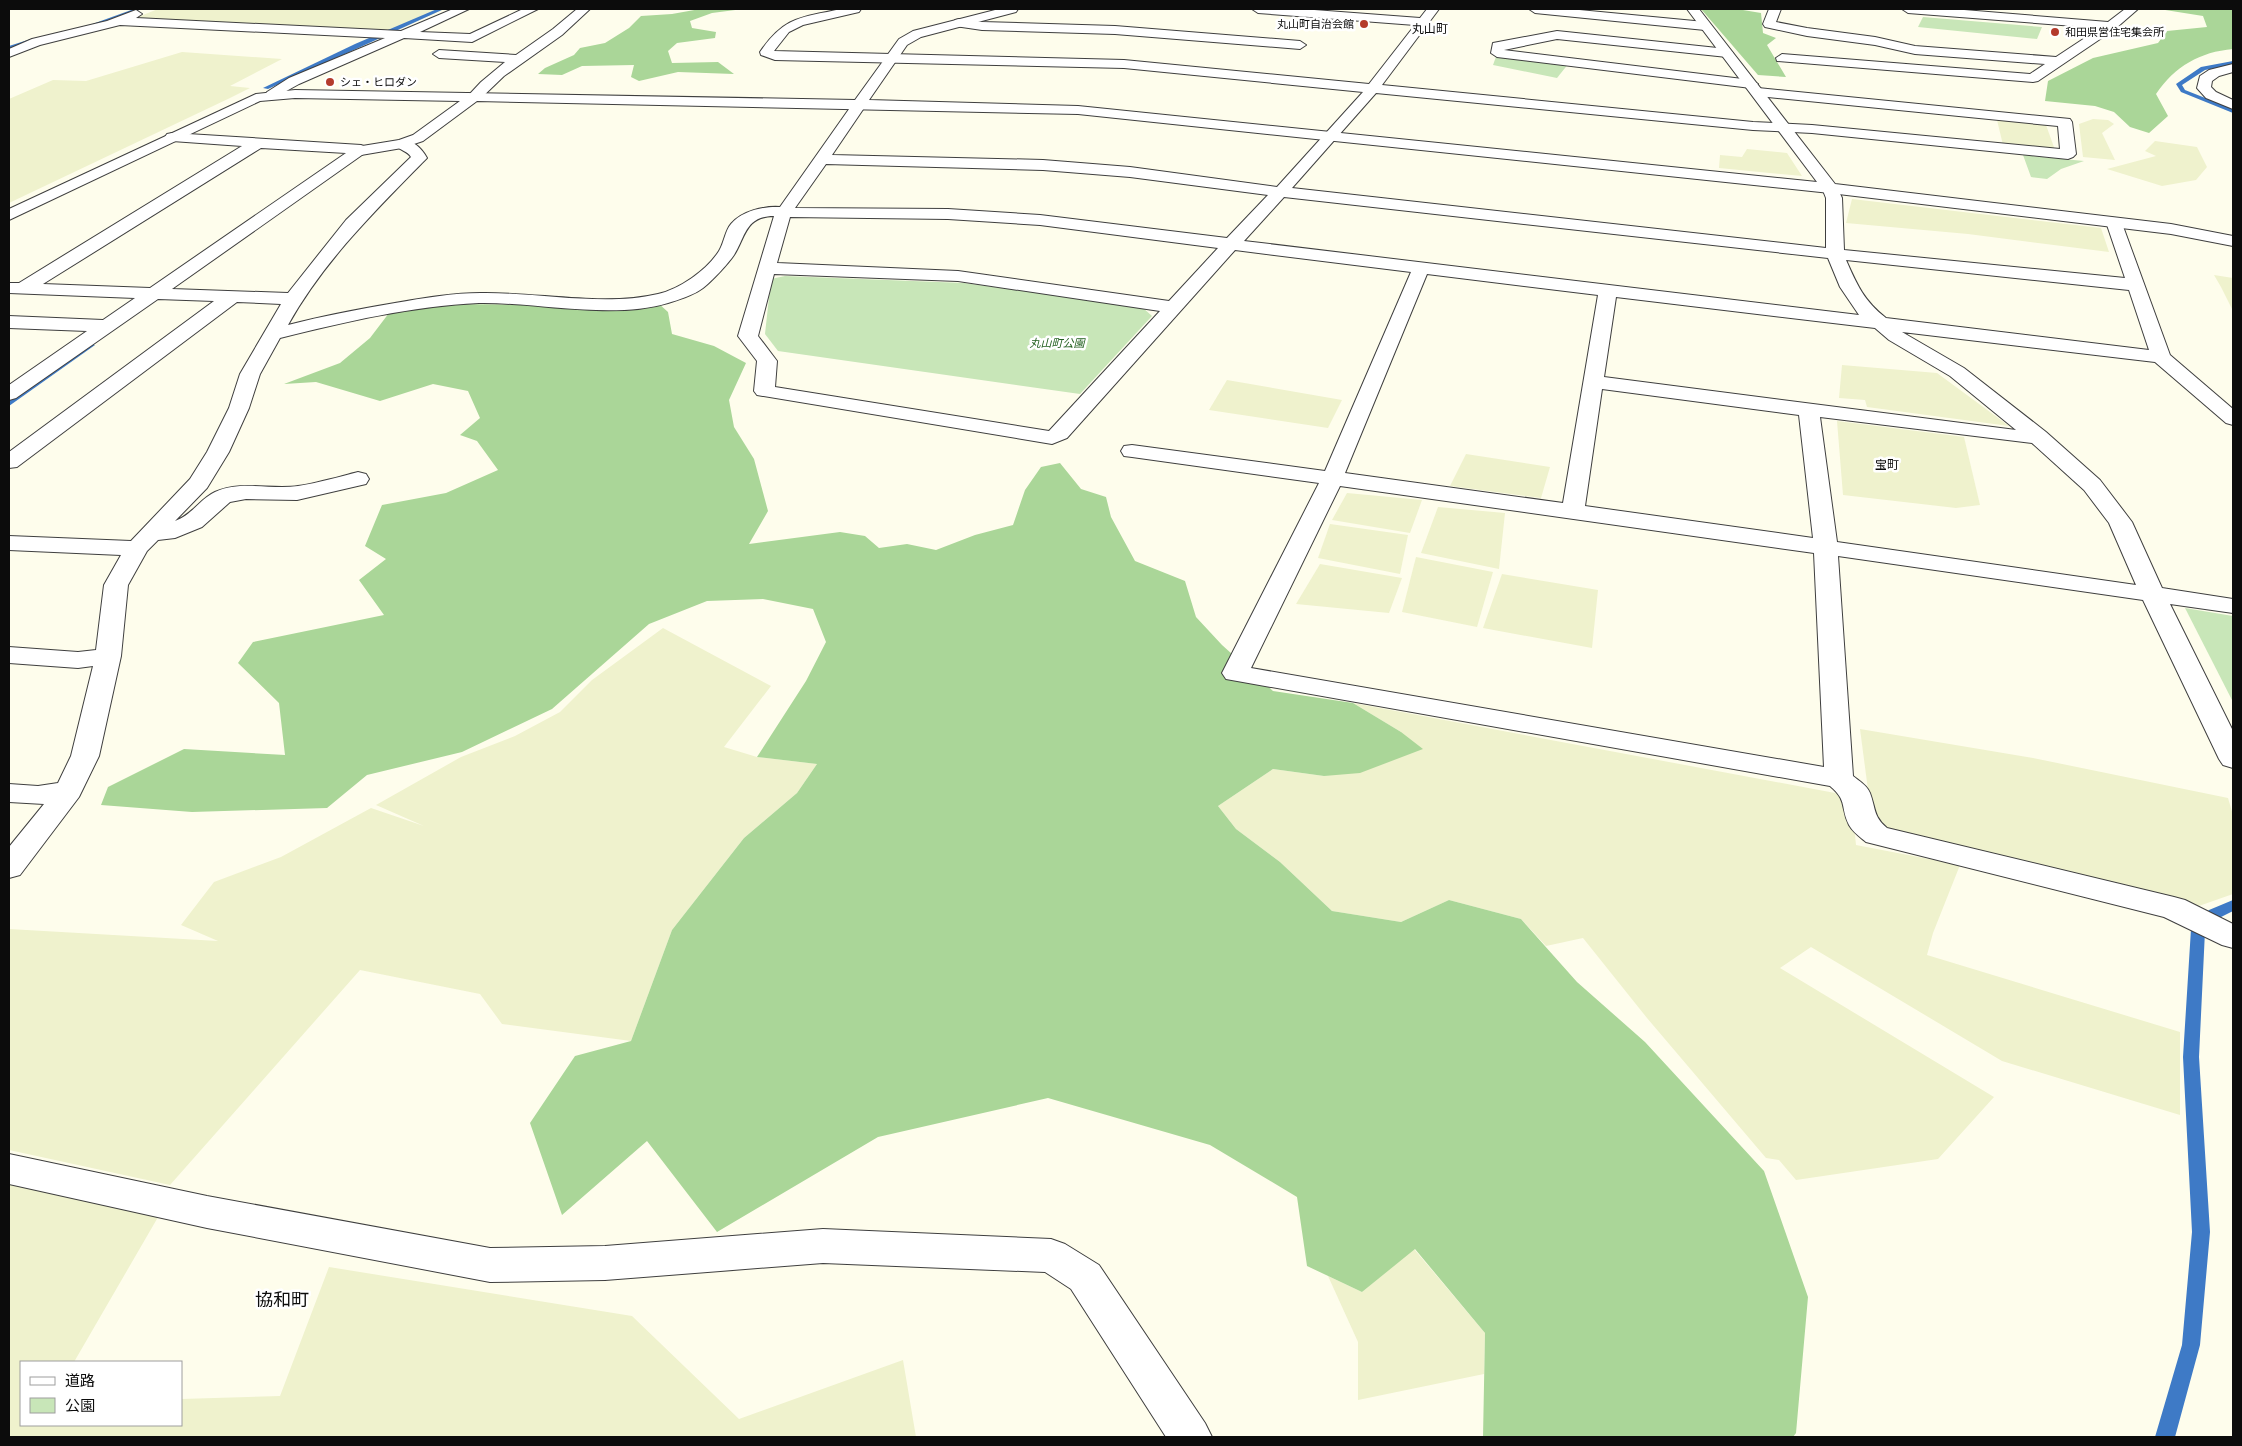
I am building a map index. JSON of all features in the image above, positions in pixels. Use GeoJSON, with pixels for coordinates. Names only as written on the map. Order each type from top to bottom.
{"type":"FeatureCollection","features":[{"type":"Feature","properties":{"kind":"street"},"geometry":{"type":"LineString","coordinates":[[9,53],[50,38],[121,21],[148,9]]}},
{"type":"Feature","properties":{"kind":"street"},"geometry":{"type":"LineString","coordinates":[[272,95],[294,81],[463,9]]}},
{"type":"Feature","properties":{"kind":"street"},"geometry":{"type":"LineString","coordinates":[[121,21],[472,38],[532,9]]}},
{"type":"Feature","properties":{"kind":"street"},"geometry":{"type":"LineString","coordinates":[[172,137],[361,150],[402,144],[418,138],[473,98],[480,89],[517,59],[574,20],[584,9]]}},
{"type":"Feature","properties":{"kind":"street"},"geometry":{"type":"LineString","coordinates":[[855,9],[799,22],[785,30],[766,52],[776,56],[1124,64],[2068,154],[2065,122],[1755,88],[1497,53],[1498,46],[1557,35],[1727,53]]}},
{"type":"Feature","properties":{"kind":"street"},"geometry":{"type":"LineString","coordinates":[[1012,9],[917,34],[903,42],[784,212],[748,336],[767,361],[764,391],[1052,438],[1060,434],[1230,244],[1334,136],[1374,88],[1433,9]]}},
{"type":"Feature","properties":{"kind":"street"},"geometry":{"type":"LineString","coordinates":[[1258,9],[1330,12],[1424,22]]}},
{"type":"Feature","properties":{"kind":"street"},"geometry":{"type":"LineString","coordinates":[[1535,9],[1705,26]]}},
{"type":"Feature","properties":{"kind":"street"},"geometry":{"type":"LineString","coordinates":[[1694,9],[1705,26],[1755,88],[1782,128],[1830,188],[1834,198],[1836,254],[1849,287],[1864,310],[1896,336],[1937,358],[1957,372],[2038,437],[2092,485],[2120,522],[2153,595],[2233,759]]}},
{"type":"Feature","properties":{"kind":"street"},"geometry":{"type":"LineString","coordinates":[[1775,9],[1769,24],[1807,32],[1875,41],[1915,50],[2059,60]]}},
{"type":"Feature","properties":{"kind":"street"},"geometry":{"type":"LineString","coordinates":[[1908,9],[2111,26]]}},
{"type":"Feature","properties":{"kind":"street"},"geometry":{"type":"LineString","coordinates":[[2112,9],[2131,10]]}},
{"type":"Feature","properties":{"kind":"street"},"geometry":{"type":"LineString","coordinates":[[2013,91],[2111,26],[2131,10]]}},
{"type":"Feature","properties":{"kind":"street"},"geometry":{"type":"LineString","coordinates":[[1271,78],[1330,12]]}},
{"type":"Feature","properties":{"kind":"street"},"geometry":{"type":"LineString","coordinates":[[959,23],[982,26],[1115,30],[1300,45]]}},
{"type":"Feature","properties":{"kind":"street"},"geometry":{"type":"LineString","coordinates":[[366,50],[394,52]]}},
{"type":"Feature","properties":{"kind":"street"},"geometry":{"type":"LineString","coordinates":[[1791,71],[1778,52],[2033,78]]}},
{"type":"Feature","properties":{"kind":"street"},"geometry":{"type":"LineString","coordinates":[[422,53],[517,59]]}},
{"type":"Feature","properties":{"kind":"street"},"geometry":{"type":"LineString","coordinates":[[2233,68],[2214,73],[2205,79],[2204,88],[2211,95],[2233,105]]}},
{"type":"Feature","properties":{"kind":"street"},"geometry":{"type":"LineString","coordinates":[[9,215],[256,98],[272,95],[1078,110],[1830,188],[2171,229],[2233,241]]}},
{"type":"Feature","properties":{"kind":"street"},"geometry":{"type":"LineString","coordinates":[[15,288],[258,143]]}},
{"type":"Feature","properties":{"kind":"street"},"geometry":{"type":"LineString","coordinates":[[9,868],[70,791],[85,756],[108,656],[116,585],[143,541],[199,484],[218,452],[239,408],[250,374],[293,299],[352,224],[419,158],[415,150],[402,144]]}},
{"type":"Feature","properties":{"kind":"street"},"geometry":{"type":"LineString","coordinates":[[13,388],[361,150]]}},
{"type":"Feature","properties":{"kind":"street"},"geometry":{"type":"LineString","coordinates":[[822,159],[1043,165],[1130,172],[1282,192],[1836,254],[2136,285]]}},
{"type":"Feature","properties":{"kind":"street"},"geometry":{"type":"LineString","coordinates":[[272,334],[330,320],[454,300],[515,298],[586,304],[631,303],[663,299],[696,285],[726,254],[738,226],[758,214],[770,211],[948,214],[1040,220],[2161,358]]}},
{"type":"Feature","properties":{"kind":"street"},"geometry":{"type":"LineString","coordinates":[[2114,222],[2161,358],[2233,419]]}},
{"type":"Feature","properties":{"kind":"street"},"geometry":{"type":"LineString","coordinates":[[768,268],[958,276],[1174,307]]}},
{"type":"Feature","properties":{"kind":"street"},"geometry":{"type":"LineString","coordinates":[[1421,268],[1332,479],[1235,673],[1839,779],[1855,792],[1863,824],[1877,835],[2174,908],[2214,928]]}},
{"type":"Feature","properties":{"kind":"street"},"geometry":{"type":"LineString","coordinates":[[15,288],[293,299]]}},
{"type":"Feature","properties":{"kind":"street"},"geometry":{"type":"LineString","coordinates":[[1573,511],[1608,290]]}},
{"type":"Feature","properties":{"kind":"street"},"geometry":{"type":"LineString","coordinates":[[9,462],[232,297]]}},
{"type":"Feature","properties":{"kind":"street"},"geometry":{"type":"LineString","coordinates":[[9,322],[104,326]]}},
{"type":"Feature","properties":{"kind":"street"},"geometry":{"type":"LineString","coordinates":[[1593,382],[2016,436],[2038,437]]}},
{"type":"Feature","properties":{"kind":"street"},"geometry":{"type":"LineString","coordinates":[[1809,409],[1826,549],[1839,779]]}},
{"type":"Feature","properties":{"kind":"street"},"geometry":{"type":"LineString","coordinates":[[1132,451],[1573,511],[1826,549],[2233,606]]}},
{"type":"Feature","properties":{"kind":"street"},"geometry":{"type":"LineString","coordinates":[[9,543],[105,548],[143,541],[194,522],[222,497],[246,492],[297,493],[358,479]]}},
{"type":"Feature","properties":{"kind":"street"},"geometry":{"type":"LineString","coordinates":[[9,655],[78,660],[108,656]]}},
{"type":"Feature","properties":{"kind":"street"},"geometry":{"type":"LineString","coordinates":[[9,793],[38,795],[70,791]]}},
{"type":"Feature","properties":{"kind":"street"},"geometry":{"type":"LineString","coordinates":[[9,1169],[206,1212],[490,1265],[605,1263],[823,1246],[1051,1256],[1085,1277],[1190,1437]]}},
{"type":"Feature","properties":{"kind":"green space"},"geometry":{"type":"Polygon","coordinates":[[[158,9],[445,9],[390,32],[140,19],[138,17],[158,9]]]}},
{"type":"Feature","properties":{"kind":"green space"},"geometry":{"type":"Polygon","coordinates":[[[700,9],[743,9],[712,13],[690,21],[692,28],[716,32],[715,38],[677,43],[668,51],[672,63],[718,62],[734,74],[678,72],[639,81],[631,77],[634,65],[582,66],[562,75],[538,74],[545,68],[574,55],[580,48],[605,43],[629,28],[641,16],[672,14],[700,9]]]}},
{"type":"Feature","properties":{"kind":"green space"},"geometry":{"type":"Polygon","coordinates":[[[1701,9],[1737,9],[1761,13],[1763,33],[1776,38],[1767,45],[1786,77],[1758,75],[1701,9]]]}},
{"type":"Feature","properties":{"kind":"green space"},"geometry":{"type":"Polygon","coordinates":[[[2159,9],[2233,9],[2233,49],[2210,53],[2189,62],[2163,84],[2156,94],[2168,116],[2149,133],[2130,127],[2114,112],[2095,106],[2045,101],[2048,81],[2093,58],[2158,43],[2167,31],[2207,27],[2203,16],[2159,9]]]}},
{"type":"Feature","properties":{"kind":"green space"},"geometry":{"type":"Polygon","coordinates":[[[1923,17],[2042,27],[2037,39],[1918,27],[1923,17]]]}},
{"type":"Feature","properties":{"kind":"green space"},"geometry":{"type":"Polygon","coordinates":[[[182,52],[282,59],[230,86],[250,88],[9,203],[9,99],[53,80],[86,81],[182,52]]]}},
{"type":"Feature","properties":{"kind":"green space"},"geometry":{"type":"Polygon","coordinates":[[[1497,54],[1569,63],[1557,78],[1493,65],[1497,54]]]}},
{"type":"Feature","properties":{"kind":"green space"},"geometry":{"type":"Polygon","coordinates":[[[2093,119],[2108,120],[2114,124],[2102,133],[2115,160],[2083,157],[2079,124],[2093,119]]]}},
{"type":"Feature","properties":{"kind":"green space"},"geometry":{"type":"Polygon","coordinates":[[[1997,120],[2046,125],[2055,150],[2003,145],[1997,120]]]}},
{"type":"Feature","properties":{"kind":"green space"},"geometry":{"type":"Polygon","coordinates":[[[2155,141],[2197,147],[2207,167],[2196,180],[2162,186],[2107,169],[2156,156],[2145,151],[2155,141]]]}},
{"type":"Feature","properties":{"kind":"green space"},"geometry":{"type":"Polygon","coordinates":[[[1747,149],[1787,153],[1802,176],[1719,168],[1720,155],[1742,157],[1747,149]]]}},
{"type":"Feature","properties":{"kind":"green space"},"geometry":{"type":"Polygon","coordinates":[[[2023,155],[2084,161],[2061,169],[2047,179],[2031,177],[2023,155]]]}},
{"type":"Feature","properties":{"kind":"green space"},"geometry":{"type":"Polygon","coordinates":[[[1852,199],[2101,228],[2109,252],[1968,234],[1846,223],[1852,199]]]}},
{"type":"Feature","properties":{"kind":"green space"},"geometry":{"type":"Polygon","coordinates":[[[2214,275],[2233,278],[2233,311],[2221,287],[2214,275]]]}},
{"type":"Feature","properties":{"kind":"green space","name":"丸山町公園"},"geometry":{"type":"Polygon","coordinates":[[[785,276],[964,283],[1142,307],[1152,316],[1080,394],[778,351],[765,334],[771,279],[785,276]]]}},
{"type":"Feature","properties":{"kind":"green space"},"geometry":{"type":"Polygon","coordinates":[[[658,303],[668,312],[672,334],[714,346],[746,363],[729,400],[734,427],[754,459],[768,511],[749,544],[840,532],[865,536],[879,548],[907,544],[936,550],[975,535],[1013,525],[1025,490],[1041,467],[1060,463],[1081,489],[1106,497],[1111,517],[1135,561],[1185,581],[1196,617],[1222,645],[1273,691],[1353,703],[1401,732],[1423,749],[1360,773],[1324,776],[1273,769],[1218,806],[1236,829],[1280,862],[1332,911],[1401,922],[1449,900],[1521,919],[1577,982],[1645,1042],[1764,1171],[1808,1297],[1796,1433],[1793,1437],[1483,1437],[1485,1333],[1415,1249],[1362,1292],[1307,1266],[1297,1197],[1210,1145],[1048,1098],[878,1137],[717,1232],[647,1141],[562,1215],[530,1123],[575,1056],[631,1041],[672,930],[744,838],[797,793],[817,764],[757,757],[806,681],[826,642],[813,609],[763,599],[707,601],[649,624],[552,709],[462,752],[367,775],[327,808],[192,812],[101,805],[108,787],[184,749],[285,755],[279,703],[238,663],[253,642],[384,615],[359,580],[386,559],[365,546],[382,505],[446,493],[498,470],[477,441],[460,435],[480,418],[468,391],[433,384],[380,401],[316,382],[284,384],[340,363],[370,338],[389,313],[438,304],[555,305],[658,303]]]}},
{"type":"Feature","properties":{"kind":"green space"},"geometry":{"type":"Polygon","coordinates":[[[1842,365],[1937,373],[2009,426],[1867,407],[1865,400],[1839,398],[1842,365]]]}},
{"type":"Feature","properties":{"kind":"green space"},"geometry":{"type":"Polygon","coordinates":[[[1227,380],[1342,400],[1328,428],[1209,410],[1227,380]]]}},
{"type":"Feature","properties":{"kind":"green space"},"geometry":{"type":"Polygon","coordinates":[[[1837,421],[1964,437],[1980,505],[1956,508],[1843,495],[1837,421]]]}},
{"type":"Feature","properties":{"kind":"green space"},"geometry":{"type":"Polygon","coordinates":[[[1466,454],[1550,467],[1541,498],[1450,486],[1466,454]]]}},
{"type":"Feature","properties":{"kind":"green space"},"geometry":{"type":"Polygon","coordinates":[[[1347,493],[1422,500],[1410,533],[1332,520],[1347,493]]]}},
{"type":"Feature","properties":{"kind":"green space"},"geometry":{"type":"Polygon","coordinates":[[[1438,507],[1505,513],[1499,569],[1421,553],[1438,507]]]}},
{"type":"Feature","properties":{"kind":"green space"},"geometry":{"type":"Polygon","coordinates":[[[1330,524],[1408,535],[1400,574],[1318,558],[1330,524]]]}},
{"type":"Feature","properties":{"kind":"green space"},"geometry":{"type":"Polygon","coordinates":[[[1416,557],[1493,572],[1477,627],[1402,612],[1416,557]]]}},
{"type":"Feature","properties":{"kind":"green space"},"geometry":{"type":"Polygon","coordinates":[[[1320,564],[1402,578],[1389,613],[1296,604],[1320,564]]]}},
{"type":"Feature","properties":{"kind":"green space"},"geometry":{"type":"Polygon","coordinates":[[[1502,574],[1598,590],[1592,648],[1483,628],[1502,574]]]}},
{"type":"Feature","properties":{"kind":"green space"},"geometry":{"type":"Polygon","coordinates":[[[2185,608],[2233,616],[2233,702],[2185,608]]]}},
{"type":"Feature","properties":{"kind":"green space"},"geometry":{"type":"Polygon","coordinates":[[[663,628],[771,686],[724,747],[757,757],[817,764],[797,793],[744,838],[672,930],[631,1041],[502,1024],[480,994],[360,970],[170,1185],[9,1150],[9,929],[218,941],[181,925],[214,882],[281,857],[371,808],[424,826],[376,805],[461,757],[515,736],[560,712],[592,680],[663,628]]]}},
{"type":"Feature","properties":{"kind":"green space"},"geometry":{"type":"Polygon","coordinates":[[[1353,703],[1851,796],[1856,845],[1960,865],[1933,933],[1927,955],[2180,1032],[2180,1115],[2002,1061],[1811,947],[1780,968],[1994,1097],[1938,1159],[1796,1180],[1779,1160],[1766,1158],[1647,1018],[1583,938],[1546,946],[1521,919],[1449,900],[1401,922],[1332,911],[1280,862],[1236,829],[1218,806],[1273,769],[1324,776],[1401,732],[1353,703]]]}},
{"type":"Feature","properties":{"kind":"green space"},"geometry":{"type":"Polygon","coordinates":[[[1860,729],[2033,758],[2228,798],[2233,815],[2233,894],[2196,907],[1873,828],[1860,729]]]}},
{"type":"Feature","properties":{"kind":"green space"},"geometry":{"type":"Polygon","coordinates":[[[9,1179],[161,1212],[75,1361],[20,1361],[20,1426],[182,1426],[182,1399],[280,1396],[329,1267],[632,1316],[739,1419],[903,1360],[916,1437],[9,1437],[9,1179]]]}},
{"type":"Feature","properties":{"kind":"green space"},"geometry":{"type":"Polygon","coordinates":[[[1414,1249],[1485,1333],[1484,1374],[1358,1400],[1358,1342],[1328,1276],[1362,1292],[1414,1249]]]}},
{"type":"Feature","properties":{"kind":"waterway"},"geometry":{"type":"LineString","coordinates":[[90,26],[139,9]]}},
{"type":"Feature","properties":{"kind":"waterway"},"geometry":{"type":"LineString","coordinates":[[266,88],[357,45],[441,9]]}},
{"type":"Feature","properties":{"kind":"waterway"},"geometry":{"type":"LineString","coordinates":[[9,48],[34,40]]}},
{"type":"Feature","properties":{"kind":"waterway"},"geometry":{"type":"LineString","coordinates":[[2233,63],[2203,68],[2179,84],[2183,91],[2233,111]]}},
{"type":"Feature","properties":{"kind":"waterway"},"geometry":{"type":"LineString","coordinates":[[9,403],[91,345]]}},
{"type":"Feature","properties":{"kind":"waterway"},"geometry":{"type":"LineString","coordinates":[[2165,1437],[2191,1345],[2201,1232],[2191,1057],[2198,929],[2214,914],[2233,905]]}},
{"type":"Feature","properties":{"kind":"place","name":"丸山町自治会館"},"geometry":{"type":"Point","coordinates":[1364,24]}},
{"type":"Feature","properties":{"kind":"place","name":"和田県営住宅集会所"},"geometry":{"type":"Point","coordinates":[2055,32]}},
{"type":"Feature","properties":{"kind":"place","name":"シェ・ヒロダン"},"geometry":{"type":"Point","coordinates":[330,82]}},
{"type":"Feature","properties":{"kind":"district","name":"丸山町"},"geometry":{"type":"Point","coordinates":[1430,29]}},
{"type":"Feature","properties":{"kind":"district","name":"宝町"},"geometry":{"type":"Point","coordinates":[1887,465]}},
{"type":"Feature","properties":{"kind":"district","name":"協和町"},"geometry":{"type":"Point","coordinates":[282,1300]}}]}
